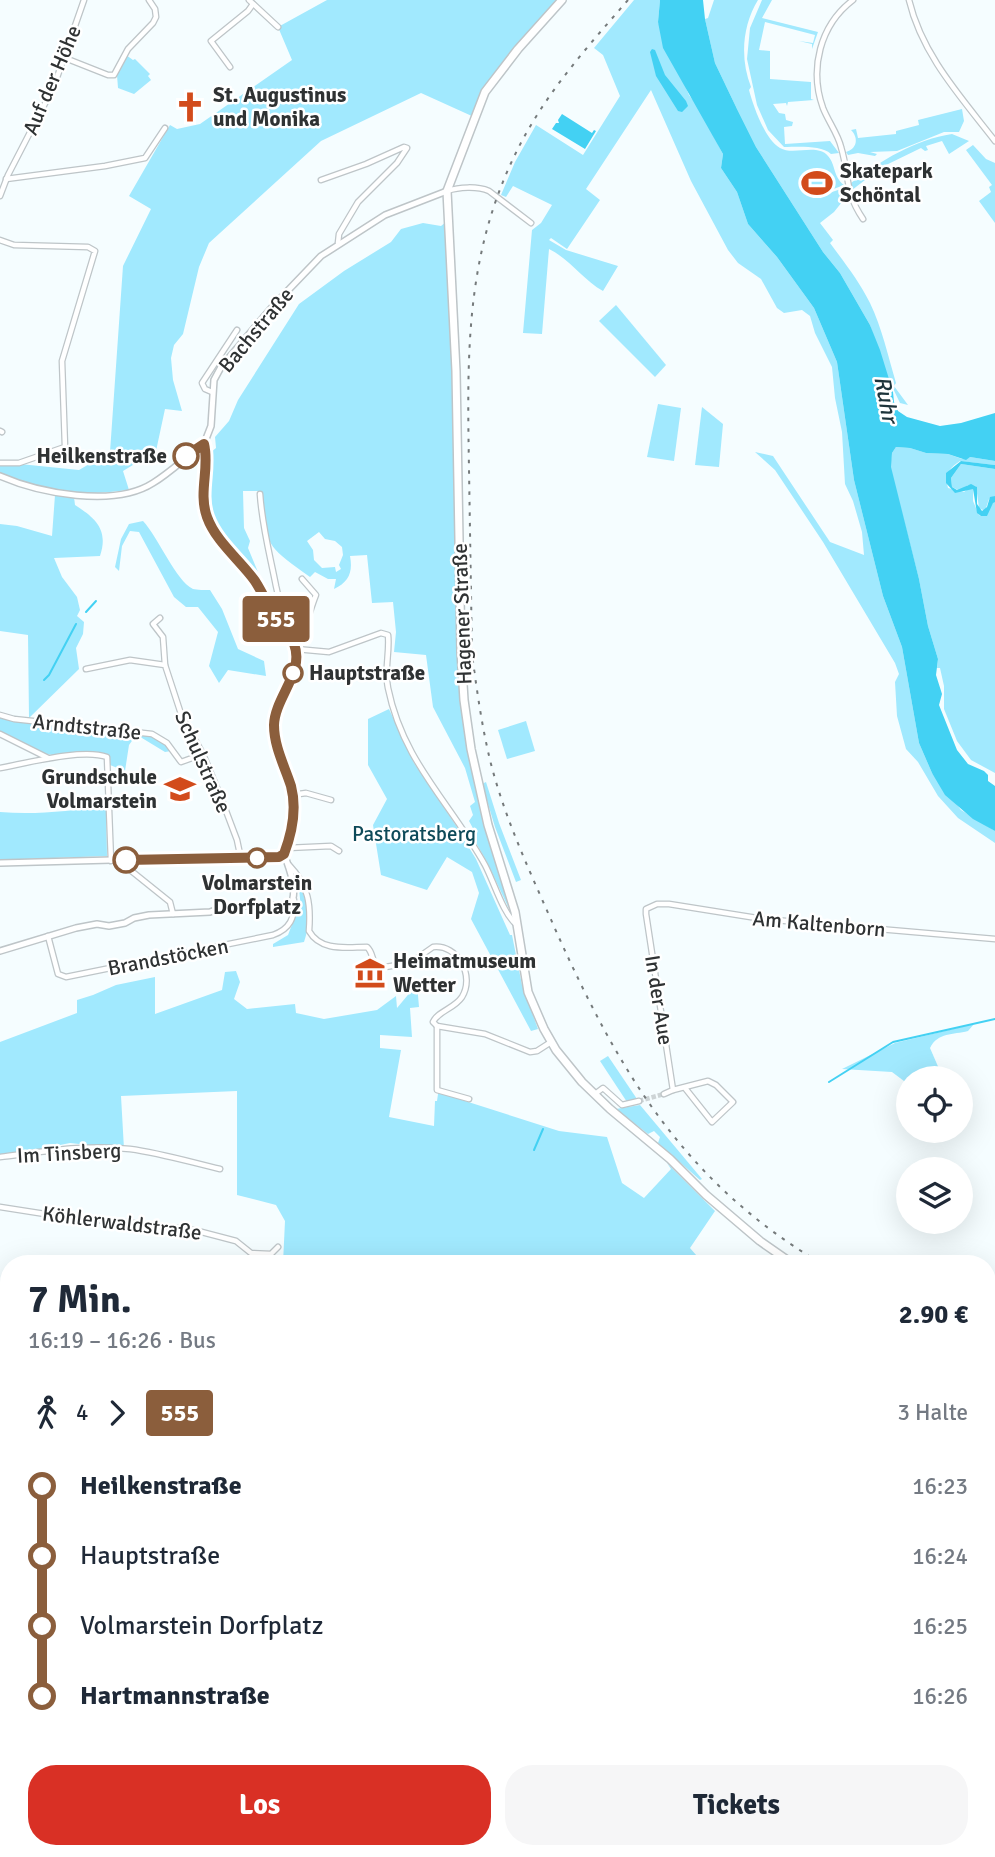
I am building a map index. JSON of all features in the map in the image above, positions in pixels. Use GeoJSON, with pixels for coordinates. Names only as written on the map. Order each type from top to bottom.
{"type":"FeatureCollection","features":[{"type":"Feature","properties":{"kind":"main road","name":"Hagener Straße"},"geometry":{"type":"LineString","coordinates":[[562,0],[485,92],[447,191],[456,370],[464,700],[471,749],[481,797],[518,926],[528,992],[551,1042],[572,1071],[595,1095],[760,1241],[780,1255]]}},
{"type":"Feature","properties":{"kind":"street","name":"Auf der Höhe"},"geometry":{"type":"LineString","coordinates":[[0,197],[6,179],[51,94],[84,0]]}},
{"type":"Feature","properties":{"kind":"street"},"geometry":{"type":"LineString","coordinates":[[65,58],[114,75],[128,49],[154,20],[155,9],[149,0]]}},
{"type":"Feature","properties":{"kind":"street"},"geometry":{"type":"LineString","coordinates":[[853,0],[839,12],[824,35],[818,58],[817,85],[823,108],[840,142],[850,196],[863,219]]}},
{"type":"Feature","properties":{"kind":"street"},"geometry":{"type":"LineString","coordinates":[[909,0],[917,30],[928,51],[995,141]]}},
{"type":"Feature","properties":{"kind":"street"},"geometry":{"type":"LineString","coordinates":[[230,67],[211,41],[248,11],[251,2],[278,27]]}},
{"type":"Feature","properties":{"kind":"street"},"geometry":{"type":"LineString","coordinates":[[6,179],[145,158],[165,128]]}},
{"type":"Feature","properties":{"kind":"street"},"geometry":{"type":"LineString","coordinates":[[321,180],[366,164],[404,146],[407,148],[397,163],[358,202],[339,234],[338,243]]}},
{"type":"Feature","properties":{"kind":"street"},"geometry":{"type":"LineString","coordinates":[[447,191],[482,188],[531,223]]}},
{"type":"Feature","properties":{"kind":"street","name":"Bachstraße"},"geometry":{"type":"LineString","coordinates":[[295,647],[254,580],[209,521],[203,497],[208,460],[204,444],[211,426],[212,392],[221,367],[321,256],[385,215],[447,191]]}},
{"type":"Feature","properties":{"kind":"street"},"geometry":{"type":"LineString","coordinates":[[0,240],[14,245],[88,247],[95,251],[62,361],[65,447],[19,463],[0,463]]}},
{"type":"Feature","properties":{"kind":"street"},"geometry":{"type":"LineString","coordinates":[[212,392],[201,386],[202,383],[237,330]]}},
{"type":"Feature","properties":{"kind":"street"},"geometry":{"type":"LineString","coordinates":[[0,476],[69,494],[91,496],[130,493],[152,484],[204,444]]}},
{"type":"Feature","properties":{"kind":"street"},"geometry":{"type":"LineString","coordinates":[[260,494],[261,520],[272,574],[282,620],[289,635]]}},
{"type":"Feature","properties":{"kind":"street"},"geometry":{"type":"LineString","coordinates":[[0,951],[89,925],[109,926],[162,913],[210,912],[221,908],[252,905],[290,905],[294,900],[285,851],[293,822],[292,795],[274,725],[279,702],[296,664],[295,647],[311,615],[316,595],[302,579]]}},
{"type":"Feature","properties":{"kind":"street","name":"Schulstraße"},"geometry":{"type":"LineString","coordinates":[[160,618],[153,624],[163,637],[165,665],[182,717],[203,754],[229,817],[241,859]]}},
{"type":"Feature","properties":{"kind":"street"},"geometry":{"type":"LineString","coordinates":[[295,647],[329,652],[379,634],[388,635],[388,687],[402,734],[416,763],[484,863],[510,917],[518,926]]}},
{"type":"Feature","properties":{"kind":"street"},"geometry":{"type":"LineString","coordinates":[[86,669],[130,660],[165,665]]}},
{"type":"Feature","properties":{"kind":"street","name":"Arndtstraße"},"geometry":{"type":"LineString","coordinates":[[0,715],[14,719],[152,734],[167,743],[181,762],[203,754]]}},
{"type":"Feature","properties":{"kind":"street"},"geometry":{"type":"LineString","coordinates":[[0,734],[49,758]]}},
{"type":"Feature","properties":{"kind":"street"},"geometry":{"type":"LineString","coordinates":[[0,768],[49,758],[99,755],[107,757],[111,861]]}},
{"type":"Feature","properties":{"kind":"street"},"geometry":{"type":"LineString","coordinates":[[292,795],[306,793],[331,800]]}},
{"type":"Feature","properties":{"kind":"street"},"geometry":{"type":"LineString","coordinates":[[0,863],[241,859],[279,857],[285,851],[331,846],[339,851]]}},
{"type":"Feature","properties":{"kind":"street"},"geometry":{"type":"LineString","coordinates":[[119,861],[170,902],[173,914]]}},
{"type":"Feature","properties":{"kind":"street"},"geometry":{"type":"LineString","coordinates":[[288,864],[307,894],[311,908],[309,931],[318,941],[335,948],[367,947],[374,964],[379,968],[410,963],[433,947],[447,948],[456,954],[465,974],[464,992],[456,1004],[434,1017],[433,1022],[437,1026],[485,1034],[530,1052],[537,1051],[551,1042]]}},
{"type":"Feature","properties":{"kind":"street","name":"Brandstöcken"},"geometry":{"type":"LineString","coordinates":[[48,935],[58,974],[66,977],[281,933],[293,916],[294,900]]}},
{"type":"Feature","properties":{"kind":"street","name":"Am Kaltenborn"},"geometry":{"type":"LineString","coordinates":[[646,909],[657,904],[669,904],[763,919],[995,939]]}},
{"type":"Feature","properties":{"kind":"street","name":"In der Aue"},"geometry":{"type":"LineString","coordinates":[[646,909],[673,1090]]}},
{"type":"Feature","properties":{"kind":"street"},"geometry":{"type":"LineString","coordinates":[[437,1026],[437,1090],[469,1099]]}},
{"type":"Feature","properties":{"kind":"street"},"geometry":{"type":"LineString","coordinates":[[664,1094],[708,1081],[733,1102],[712,1122],[685,1088]]}},
{"type":"Feature","properties":{"kind":"street"},"geometry":{"type":"LineString","coordinates":[[595,1095],[603,1088],[621,1105],[639,1101]]}},
{"type":"Feature","properties":{"kind":"street","name":"Im Tinsberg"},"geometry":{"type":"LineString","coordinates":[[0,1157],[48,1150],[122,1148],[170,1156],[220,1169]]}},
{"type":"Feature","properties":{"kind":"street","name":"Köhlerwaldstraße"},"geometry":{"type":"LineString","coordinates":[[0,1207],[77,1219],[164,1225],[194,1230],[236,1241],[247,1251],[256,1254],[271,1254],[278,1247]]}},
{"type":"Feature","properties":{"kind":"green space"},"geometry":{"type":"Polygon","coordinates":[[[327,0],[558,0],[495,78],[474,117],[421,93],[321,141],[209,243],[199,267],[183,334],[174,345],[171,358],[173,380],[182,411],[165,409],[156,451],[123,471],[129,490],[91,493],[68,491],[33,484],[0,473],[0,462],[79,470],[110,452],[123,266],[151,209],[129,196],[170,125],[177,129],[200,124],[292,60],[278,27],[327,0]]]}},
{"type":"Feature","properties":{"kind":"green space"},"geometry":{"type":"Polygon","coordinates":[[[634,0],[660,0],[658,22],[689,95],[723,154],[721,168],[737,192],[748,224],[777,257],[814,308],[837,362],[854,480],[883,596],[902,647],[919,743],[932,773],[961,810],[995,831],[995,843],[958,818],[938,796],[918,762],[906,749],[897,716],[895,682],[899,674],[895,663],[823,542],[775,470],[755,452],[773,456],[830,542],[864,555],[862,532],[845,484],[842,432],[832,367],[815,333],[810,316],[802,310],[784,313],[777,308],[761,279],[738,263],[728,250],[691,181],[651,90],[586,189],[600,200],[567,249],[551,238],[549,240],[566,250],[618,266],[603,291],[549,249],[542,334],[523,333],[532,230],[541,223],[552,205],[513,186],[506,197],[501,195],[515,162],[536,125],[583,155],[620,96],[603,55],[594,48],[634,0]]]}},
{"type":"Feature","properties":{"kind":"green space"},"geometry":{"type":"Polygon","coordinates":[[[714,0],[758,0],[744,43],[745,65],[753,104],[760,122],[775,144],[791,151],[823,152],[831,160],[844,185],[831,190],[832,192],[844,188],[846,197],[834,212],[820,223],[833,240],[830,243],[870,303],[896,383],[894,386],[908,405],[900,403],[887,376],[870,325],[840,273],[823,252],[756,147],[737,109],[715,63],[705,19],[708,18],[714,0]]]}},
{"type":"Feature","properties":{"kind":"green space"},"geometry":{"type":"Polygon","coordinates":[[[762,0],[772,0],[762,18],[818,32],[812,49],[812,44],[799,41],[813,43],[815,35],[765,22],[759,50],[770,51],[770,79],[811,82],[811,99],[814,100],[788,102],[787,106],[786,103],[773,104],[779,113],[785,114],[786,120],[793,122],[792,126],[784,127],[785,144],[830,141],[839,153],[831,154],[809,147],[784,147],[768,130],[757,105],[747,59],[750,28],[762,0]]]}},
{"type":"Feature","properties":{"kind":"green space"},"geometry":{"type":"Polygon","coordinates":[[[126,55],[135,59],[150,74],[148,76],[151,80],[134,94],[118,88],[117,75],[126,55]]]}},
{"type":"Feature","properties":{"kind":"green space"},"geometry":{"type":"Polygon","coordinates":[[[962,109],[964,121],[959,132],[944,132],[897,151],[870,152],[877,154],[875,156],[858,153],[848,155],[846,152],[856,143],[851,130],[856,129],[858,138],[896,134],[896,131],[919,125],[918,120],[962,109]]]}},
{"type":"Feature","properties":{"kind":"green space"},"geometry":{"type":"Polygon","coordinates":[[[952,134],[969,141],[949,154],[942,141],[926,146],[928,150],[925,151],[921,148],[882,167],[852,190],[851,183],[886,159],[925,141],[952,134]]]}},
{"type":"Feature","properties":{"kind":"green space"},"geometry":{"type":"Polygon","coordinates":[[[973,145],[986,159],[995,163],[995,223],[979,201],[991,192],[989,187],[992,185],[966,150],[973,145]]]}},
{"type":"Feature","properties":{"kind":"green space"},"geometry":{"type":"Polygon","coordinates":[[[446,222],[454,371],[458,621],[478,795],[509,909],[472,836],[475,832],[469,821],[473,815],[470,806],[475,802],[465,768],[433,707],[426,655],[394,652],[396,632],[393,602],[372,603],[367,555],[350,556],[349,576],[334,589],[336,579],[328,579],[315,572],[310,577],[284,558],[271,543],[265,524],[262,491],[243,491],[244,528],[250,541],[248,548],[263,590],[221,534],[209,510],[206,496],[210,453],[216,448],[215,437],[229,421],[238,400],[299,304],[344,271],[391,242],[401,229],[423,223],[441,226],[446,222]],[[319,532],[307,541],[313,550],[314,560],[322,568],[335,567],[336,572],[341,569],[339,565],[343,555],[342,547],[335,541],[325,539],[319,532]]]}},
{"type":"Feature","properties":{"kind":"green space"},"geometry":{"type":"Polygon","coordinates":[[[616,305],[666,365],[655,377],[599,321],[616,305]]]}},
{"type":"Feature","properties":{"kind":"green space"},"geometry":{"type":"Polygon","coordinates":[[[658,404],[681,408],[674,461],[647,457],[658,404]]]}},
{"type":"Feature","properties":{"kind":"green space"},"geometry":{"type":"Polygon","coordinates":[[[702,407],[723,424],[719,467],[695,465],[702,407]]]}},
{"type":"Feature","properties":{"kind":"green space"},"geometry":{"type":"Polygon","coordinates":[[[896,447],[948,454],[962,459],[970,457],[995,461],[995,465],[960,461],[950,469],[947,479],[948,488],[964,492],[969,488],[973,489],[973,501],[981,516],[995,502],[995,773],[971,760],[957,741],[944,709],[944,686],[940,668],[937,668],[938,659],[890,467],[892,453],[896,447]]]}},
{"type":"Feature","properties":{"kind":"green space"},"geometry":{"type":"Polygon","coordinates":[[[961,464],[995,469],[995,496],[989,499],[985,511],[979,508],[976,486],[968,485],[960,491],[952,487],[951,478],[961,464]]]}},
{"type":"Feature","properties":{"kind":"green space"},"geometry":{"type":"Polygon","coordinates":[[[55,495],[74,497],[75,505],[98,525],[103,538],[102,547],[100,556],[54,558],[62,577],[77,597],[80,610],[77,616],[84,622],[83,634],[76,648],[79,669],[29,718],[28,635],[0,631],[0,524],[52,536],[55,495]]]}},
{"type":"Feature","properties":{"kind":"green space"},"geometry":{"type":"Polygon","coordinates":[[[143,521],[180,577],[193,589],[210,590],[222,609],[238,649],[264,661],[266,676],[228,670],[219,683],[209,666],[218,632],[198,607],[186,607],[174,597],[139,532],[130,531],[122,546],[119,571],[115,567],[121,539],[129,524],[143,521]]]}},
{"type":"Feature","properties":{"kind":"green space","name":"Pastoratsberg"},"geometry":{"type":"Polygon","coordinates":[[[389,709],[414,763],[457,827],[462,842],[465,841],[476,859],[512,935],[522,985],[538,1029],[531,1031],[471,919],[479,893],[472,872],[447,857],[427,890],[381,875],[373,825],[387,799],[368,765],[368,719],[389,709]]]}},
{"type":"Feature","properties":{"kind":"green space"},"geometry":{"type":"Polygon","coordinates":[[[0,717],[150,736],[171,751],[165,752],[142,738],[134,738],[129,745],[125,771],[110,765],[108,755],[59,756],[32,749],[0,732],[0,717]]]}},
{"type":"Feature","properties":{"kind":"green space"},"geometry":{"type":"Polygon","coordinates":[[[526,721],[535,751],[507,759],[498,730],[526,721]]]}},
{"type":"Feature","properties":{"kind":"green space"},"geometry":{"type":"Polygon","coordinates":[[[486,782],[521,880],[516,882],[482,784],[486,782]]]}},
{"type":"Feature","properties":{"kind":"green space"},"geometry":{"type":"Polygon","coordinates":[[[106,806],[107,856],[0,860],[0,812],[53,812],[106,806]]]}},
{"type":"Feature","properties":{"kind":"green space"},"geometry":{"type":"Polygon","coordinates":[[[294,873],[307,907],[307,933],[304,942],[273,947],[273,944],[288,935],[298,909],[301,908],[294,873]]]}},
{"type":"Feature","properties":{"kind":"green space"},"geometry":{"type":"Polygon","coordinates":[[[236,971],[240,982],[234,999],[247,1009],[295,1004],[296,1013],[324,1019],[377,1010],[396,996],[397,1008],[417,984],[419,1007],[410,1008],[412,1037],[380,1035],[380,1048],[401,1050],[389,1117],[434,1126],[435,1101],[440,1093],[559,1131],[607,1137],[622,1183],[644,1198],[671,1169],[667,1163],[715,1211],[690,1248],[696,1255],[283,1255],[285,1221],[276,1205],[237,1195],[237,1091],[121,1096],[124,1149],[70,1143],[0,1157],[0,1042],[77,1013],[77,1000],[116,985],[155,977],[155,1014],[222,990],[225,972],[236,971]]]}},
{"type":"Feature","properties":{"kind":"green space"},"geometry":{"type":"Polygon","coordinates":[[[974,1024],[968,1031],[946,1035],[933,1043],[930,1048],[938,1066],[896,1066],[896,1075],[892,1072],[842,1069],[895,1043],[974,1024]]]}},
{"type":"Feature","properties":{"kind":"green space"},"geometry":{"type":"Polygon","coordinates":[[[608,1056],[637,1099],[627,1102],[600,1061],[608,1056]]]}},
{"type":"Feature","properties":{"kind":"green space"},"geometry":{"type":"Polygon","coordinates":[[[640,1105],[702,1179],[658,1143],[660,1137],[654,1131],[648,1134],[616,1109],[640,1105]]]}},
{"type":"Feature","properties":{"kind":"water","name":"Ruhr"},"geometry":{"type":"Polygon","coordinates":[[[660,0],[703,0],[715,63],[756,147],[823,252],[840,273],[870,325],[898,411],[907,417],[940,426],[995,413],[995,461],[970,457],[966,460],[948,454],[896,447],[892,453],[891,467],[938,659],[936,675],[942,694],[939,705],[957,750],[968,764],[984,771],[988,775],[988,781],[995,786],[995,831],[973,819],[945,795],[919,743],[902,647],[883,596],[854,480],[837,362],[814,308],[777,257],[748,224],[737,192],[721,168],[723,154],[663,48],[658,22],[660,0]]]}},
{"type":"Feature","properties":{"kind":"water"},"geometry":{"type":"Polygon","coordinates":[[[655,50],[665,75],[686,101],[688,106],[682,112],[678,111],[656,76],[650,52],[655,50]]]}},
{"type":"Feature","properties":{"kind":"water"},"geometry":{"type":"Polygon","coordinates":[[[562,114],[592,133],[596,131],[585,149],[552,129],[559,123],[562,114]]]}},
{"type":"Feature","properties":{"kind":"water"},"geometry":{"type":"Polygon","coordinates":[[[961,461],[995,465],[995,469],[961,464],[951,478],[952,487],[957,490],[971,484],[977,487],[977,504],[982,511],[987,507],[990,497],[995,496],[995,502],[987,516],[977,513],[973,489],[955,493],[946,483],[946,473],[961,461]]]}},
{"type":"Feature","properties":{"kind":"waterway"},"geometry":{"type":"LineString","coordinates":[[86,612],[96,601]]}},
{"type":"Feature","properties":{"kind":"waterway"},"geometry":{"type":"LineString","coordinates":[[44,680],[76,624]]}},
{"type":"Feature","properties":{"kind":"waterway"},"geometry":{"type":"LineString","coordinates":[[829,1082],[893,1042],[995,1019]]}},
{"type":"Feature","properties":{"kind":"waterway"},"geometry":{"type":"LineString","coordinates":[[534,1150],[543,1129]]}},
{"type":"Feature","properties":{"kind":"tunnel"},"geometry":{"type":"LineString","coordinates":[[639,1101],[664,1094]]}},
{"type":"Feature","properties":{"kind":"railway"},"geometry":{"type":"LineString","coordinates":[[628,0],[559,84],[523,139],[504,179],[480,259],[468,382],[472,654],[478,696],[491,764],[520,849],[580,983],[632,1077],[661,1120],[694,1160],[731,1197],[774,1232],[808,1255]]}},
{"type":"Feature","properties":{"kind":"bus line","name":"555"},"geometry":{"type":"LineString","coordinates":[[126,860],[279,857],[284,854],[293,822],[291,788],[285,776],[274,725],[279,702],[296,664],[296,649],[254,580],[209,521],[203,497],[208,460],[204,444],[186,456]]}},
{"type":"Feature","properties":{"kind":"place","name":"St. Augustinus und Monika"},"geometry":{"type":"Point","coordinates":[190,107]}},
{"type":"Feature","properties":{"kind":"place","name":"Skatepark Schöntal"},"geometry":{"type":"Point","coordinates":[817,183]}},
{"type":"Feature","properties":{"kind":"place","name":"Heilkenstraße"},"geometry":{"type":"Point","coordinates":[186,456]}},
{"type":"Feature","properties":{"kind":"place","name":"Hauptstraße"},"geometry":{"type":"Point","coordinates":[293,673]}},
{"type":"Feature","properties":{"kind":"place","name":"Grundschule Volmarstein"},"geometry":{"type":"Point","coordinates":[180,789]}},
{"type":"Feature","properties":{"kind":"place","name":"Volmarstein Dorfplatz"},"geometry":{"type":"Point","coordinates":[257,858]}},
{"type":"Feature","properties":{"kind":"place","name":"Heimatmuseum Wetter"},"geometry":{"type":"Point","coordinates":[370,973]}}]}
